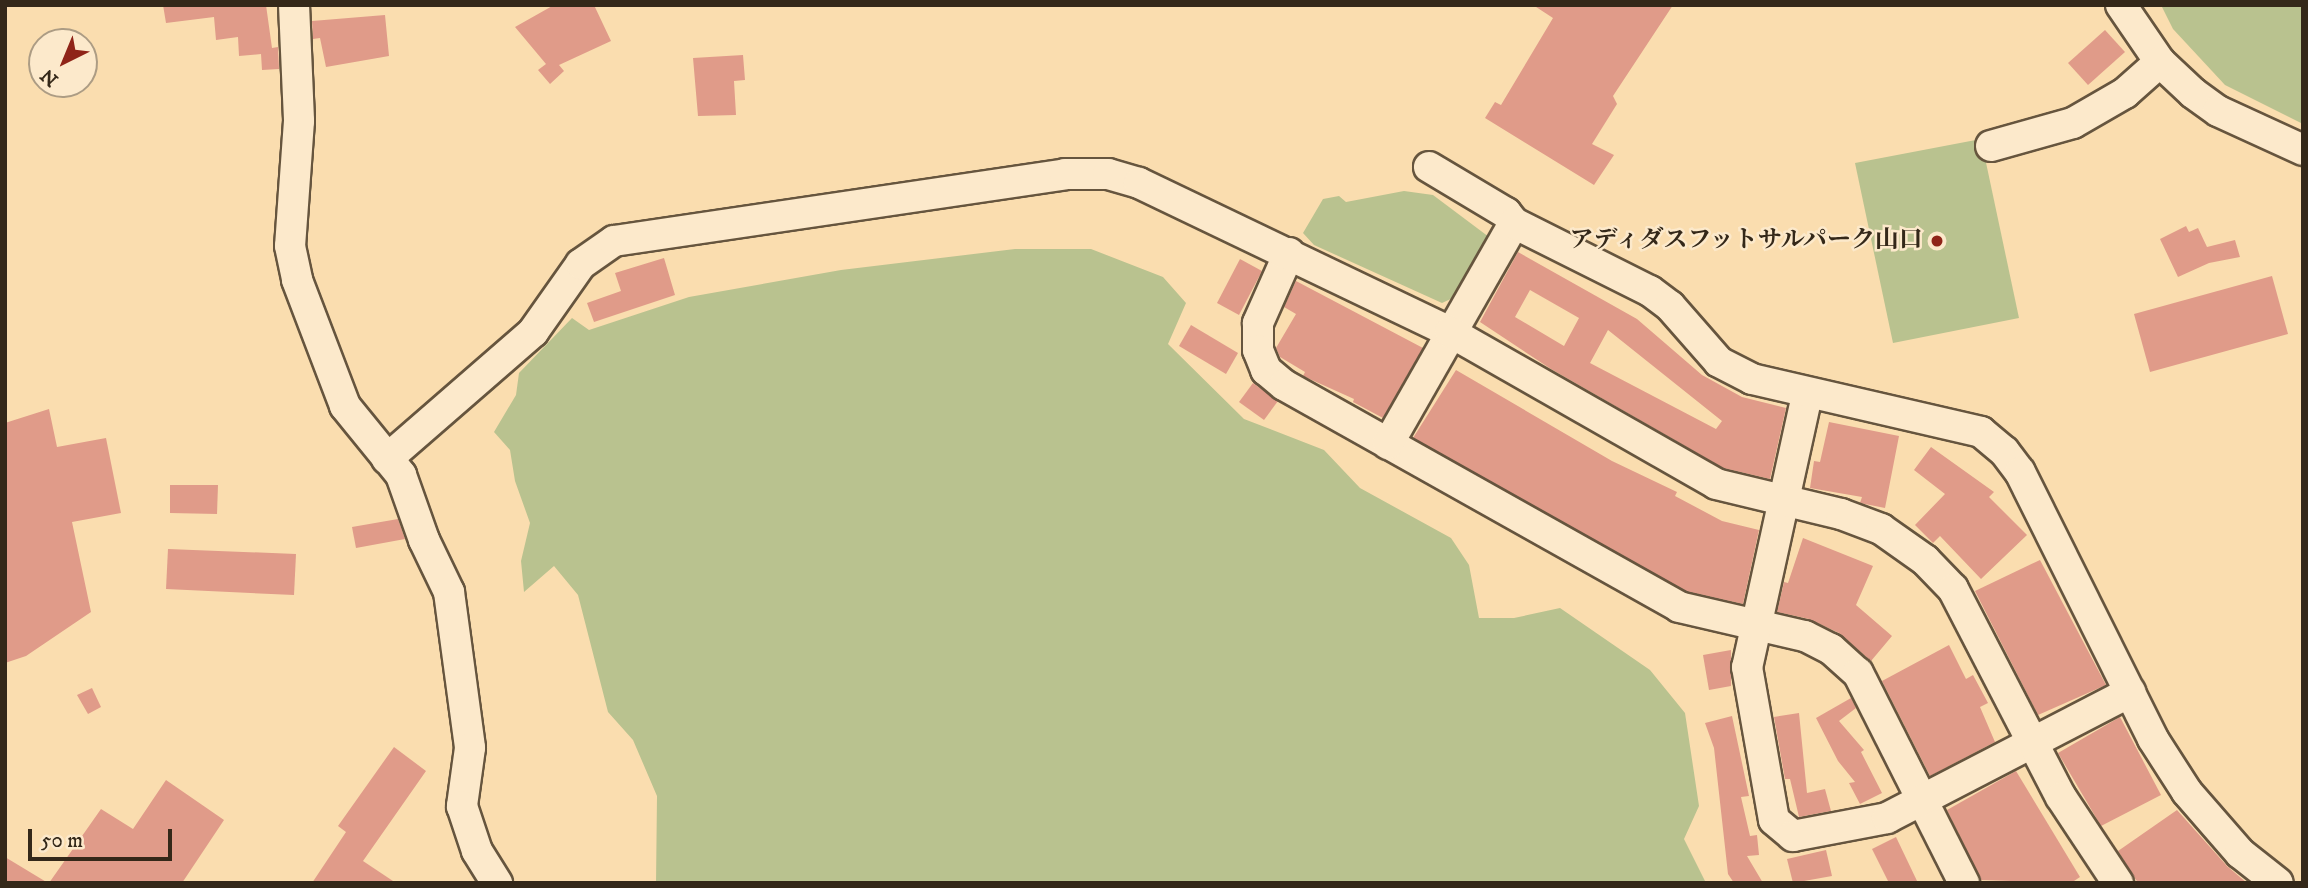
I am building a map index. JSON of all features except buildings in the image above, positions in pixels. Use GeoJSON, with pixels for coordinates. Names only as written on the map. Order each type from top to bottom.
{"type":"FeatureCollection","features":[{"type":"Feature","properties":{"kind":"street"},"geometry":{"type":"LineString","coordinates":[[294,5],[299,121],[290,246],[297,280],[345,406],[387,459],[411,495],[424,540],[449,592],[470,748],[461,806],[477,851],[497,883]]}},
{"type":"Feature","properties":{"kind":"street"},"geometry":{"type":"LineString","coordinates":[[2121,5],[2160,62],[2218,111],[2303,150]]}},
{"type":"Feature","properties":{"kind":"street"},"geometry":{"type":"LineString","coordinates":[[1991,146],[2073,123],[2125,93],[2160,62]]}},
{"type":"Feature","properties":{"kind":"street"},"geometry":{"type":"LineString","coordinates":[[1429,167],[1506,213],[1514,223],[1650,291],[1670,306],[1719,362],[1752,379],[1807,395],[1981,432],[2004,451],[2020,472],[2130,692],[2187,792],[2240,853],[2278,883]]}},
{"type":"Feature","properties":{"kind":"street"},"geometry":{"type":"LineString","coordinates":[[387,459],[533,332],[581,264],[614,241],[1065,174],[1108,174],[1139,183],[1451,332],[1716,484],[1881,529],[1925,560],[1953,589],[2061,797],[2118,883]]}},
{"type":"Feature","properties":{"kind":"street"},"geometry":{"type":"LineString","coordinates":[[1388,444],[1514,223]]}},
{"type":"Feature","properties":{"kind":"street"},"geometry":{"type":"LineString","coordinates":[[1289,253],[1258,323],[1258,349],[1266,370],[1388,444],[1679,607],[1805,636],[1831,649],[1858,673],[1965,883]]}},
{"type":"Feature","properties":{"kind":"street"},"geometry":{"type":"LineString","coordinates":[[1807,395],[1747,667],[1773,820],[1793,836],[1887,818],[2130,692]]}},
{"type":"Feature","properties":{"kind":"green space"},"geometry":{"type":"Polygon","coordinates":[[[2161,5],[2303,5],[2303,124],[2225,85],[2173,29],[2161,5]]]}},
{"type":"Feature","properties":{"kind":"green space","name":"アディダスフットサルパーク山口"},"geometry":{"type":"Polygon","coordinates":[[[1981,139],[2019,318],[1893,343],[1855,163],[1981,139]]]}},
{"type":"Feature","properties":{"kind":"green space"},"geometry":{"type":"Polygon","coordinates":[[[1404,191],[1433,195],[1489,237],[1455,297],[1442,303],[1314,245],[1303,233],[1323,199],[1339,196],[1346,202],[1404,191]]]}},
{"type":"Feature","properties":{"kind":"green space"},"geometry":{"type":"Polygon","coordinates":[[[1015,249],[1091,249],[1163,277],[1186,303],[1168,344],[1244,419],[1324,450],[1360,488],[1451,538],[1469,565],[1479,618],[1514,618],[1560,608],[1650,670],[1685,713],[1699,806],[1684,839],[1706,883],[656,883],[657,796],[633,740],[608,712],[578,595],[554,566],[524,592],[521,561],[530,523],[515,481],[510,450],[494,432],[516,395],[519,373],[572,318],[589,330],[689,297],[841,270],[1015,249]]]}},
{"type":"Feature","properties":{"kind":"place","name":"アディダスフットサルパーク山口"},"geometry":{"type":"Point","coordinates":[1937,241]}}]}
